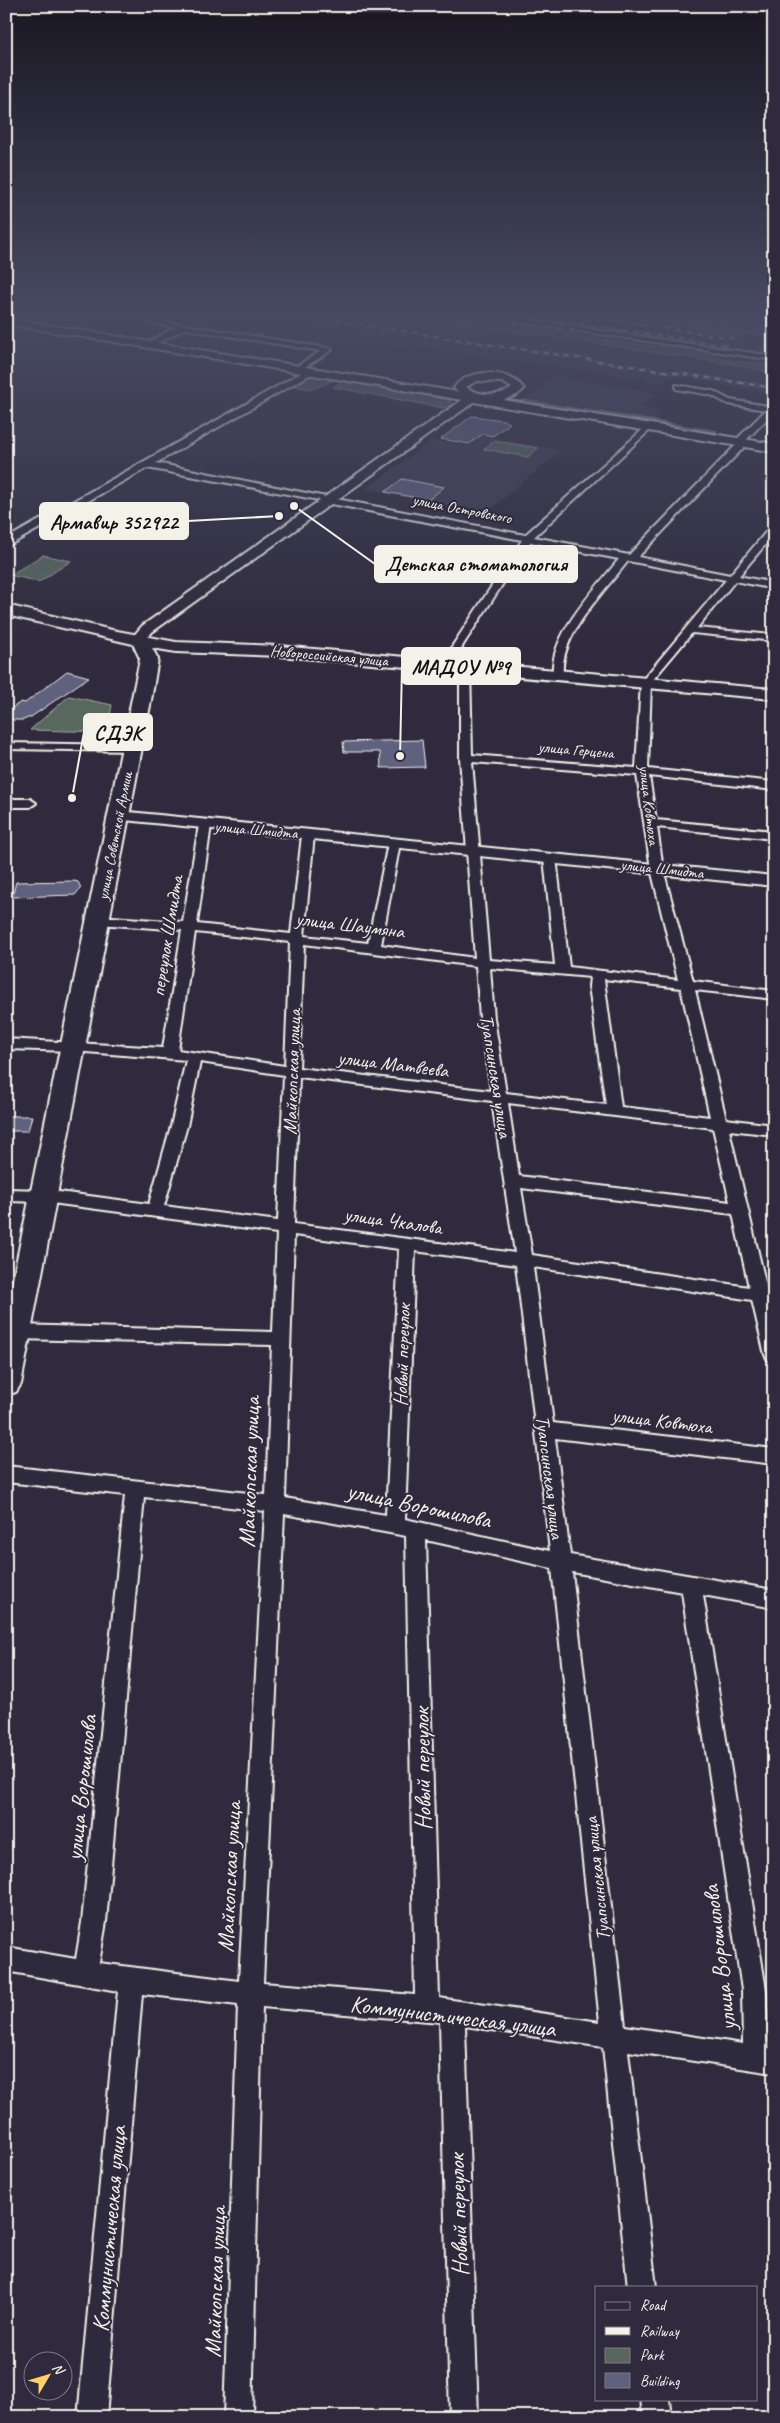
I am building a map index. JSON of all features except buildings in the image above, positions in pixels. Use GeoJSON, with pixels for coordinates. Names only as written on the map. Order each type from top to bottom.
{"type":"FeatureCollection","features":[{"type":"Feature","properties":{"kind":"main road"},"geometry":{"type":"LineString","coordinates":[[138,639],[147,629],[429,428]]}},
{"type":"Feature","properties":{"kind":"main road"},"geometry":{"type":"LineString","coordinates":[[661,428],[774,448]]}},
{"type":"Feature","properties":{"kind":"main road","name":"Новороссийская улица"},"geometry":{"type":"LineString","coordinates":[[6,610],[176,647],[278,651],[774,694]]}},
{"type":"Feature","properties":{"kind":"main road","name":"улица Советской Армии"},"geometry":{"type":"LineString","coordinates":[[6,1384],[12,1339],[44,1196],[148,659],[138,639]]}},
{"type":"Feature","properties":{"kind":"street"},"geometry":{"type":"LineString","coordinates":[[6,544],[205,428]]}},
{"type":"Feature","properties":{"kind":"street","name":"Туапсинская улица"},"geometry":{"type":"LineString","coordinates":[[642,2286],[561,1562],[524,1260],[486,1018],[458,667],[458,645],[528,538],[647,428]]}},
{"type":"Feature","properties":{"kind":"street"},"geometry":{"type":"LineString","coordinates":[[558,675],[556,669],[564,641],[571,628],[629,558],[754,428]]}},
{"type":"Feature","properties":{"kind":"street","name":"улица Островского"},"geometry":{"type":"LineString","coordinates":[[144,464],[774,586]]}},
{"type":"Feature","properties":{"kind":"street"},"geometry":{"type":"LineString","coordinates":[[646,682],[733,578],[769,540],[774,528]]}},
{"type":"Feature","properties":{"kind":"street"},"geometry":{"type":"LineString","coordinates":[[689,630],[774,638]]}},
{"type":"Feature","properties":{"kind":"street","name":"улица Ковтюха"},"geometry":{"type":"LineString","coordinates":[[646,682],[642,772],[657,868],[688,986],[739,1209],[766,1296],[774,1355]]}},
{"type":"Feature","properties":{"kind":"street"},"geometry":{"type":"LineString","coordinates":[[6,746],[132,748]]}},
{"type":"Feature","properties":{"kind":"street","name":"улица Герцена"},"geometry":{"type":"LineString","coordinates":[[466,758],[642,772],[774,786]]}},
{"type":"Feature","properties":{"kind":"street"},"geometry":{"type":"LineString","coordinates":[[6,803],[30,803]]}},
{"type":"Feature","properties":{"kind":"street","name":"улица Шмидта"},"geometry":{"type":"LineString","coordinates":[[119,816],[774,881]]}},
{"type":"Feature","properties":{"kind":"street"},"geometry":{"type":"LineString","coordinates":[[650,823],[774,835]]}},
{"type":"Feature","properties":{"kind":"street","name":"переулок Шмидта"},"geometry":{"type":"LineString","coordinates":[[170,1054],[191,927],[205,825]]}},
{"type":"Feature","properties":{"kind":"street","name":"Майкопская улица"},"geometry":{"type":"LineString","coordinates":[[238,2417],[250,1994],[275,1504],[297,939],[308,835]]}},
{"type":"Feature","properties":{"kind":"street"},"geometry":{"type":"LineString","coordinates":[[374,948],[394,844]]}},
{"type":"Feature","properties":{"kind":"street"},"geometry":{"type":"LineString","coordinates":[[550,858],[562,970]]}},
{"type":"Feature","properties":{"kind":"street","name":"улица Шаумяна"},"geometry":{"type":"LineString","coordinates":[[98,920],[191,927],[374,948],[482,963],[562,970],[774,995]]}},
{"type":"Feature","properties":{"kind":"street"},"geometry":{"type":"LineString","coordinates":[[597,974],[596,986],[614,1111]]}},
{"type":"Feature","properties":{"kind":"street","name":"улица Матвеева"},"geometry":{"type":"LineString","coordinates":[[6,1044],[73,1046],[170,1054],[293,1072],[774,1130]]}},
{"type":"Feature","properties":{"kind":"street"},"geometry":{"type":"LineString","coordinates":[[155,1210],[179,1126],[194,1057]]}},
{"type":"Feature","properties":{"kind":"street"},"geometry":{"type":"LineString","coordinates":[[512,1181],[739,1209]]}},
{"type":"Feature","properties":{"kind":"street","name":"улица Чкалова"},"geometry":{"type":"LineString","coordinates":[[6,1195],[44,1196],[285,1227],[766,1296]]}},
{"type":"Feature","properties":{"kind":"street","name":"Новый переулок"},"geometry":{"type":"LineString","coordinates":[[395,1525],[407,1245]]}},
{"type":"Feature","properties":{"kind":"street"},"geometry":{"type":"LineString","coordinates":[[12,1339],[281,1339]]}},
{"type":"Feature","properties":{"kind":"street","name":"улица Ковтюха"},"geometry":{"type":"LineString","coordinates":[[544,1429],[774,1457]]}},
{"type":"Feature","properties":{"kind":"street","name":"улица Ворошилова"},"geometry":{"type":"LineString","coordinates":[[6,1474],[275,1504],[395,1525],[561,1562],[774,1599]]}},
{"type":"Feature","properties":{"kind":"street","name":"улица Ворошилова"},"geometry":{"type":"LineString","coordinates":[[86,1973],[94,1922],[135,1488]]}},
{"type":"Feature","properties":{"kind":"street","name":"Новый переулок"},"geometry":{"type":"LineString","coordinates":[[416,1530],[440,2011],[464,2417]]}},
{"type":"Feature","properties":{"kind":"street","name":"улица Ворошилова"},"geometry":{"type":"LineString","coordinates":[[691,1584],[765,2060]]}},
{"type":"Feature","properties":{"kind":"street","name":"Коммунистическая улица"},"geometry":{"type":"LineString","coordinates":[[6,1959],[131,1981],[440,2011],[765,2060]]}},
{"type":"Feature","properties":{"kind":"street","name":"Коммунистическая улица"},"geometry":{"type":"LineString","coordinates":[[92,2417],[131,1981]]}},
{"type":"Feature","properties":{"kind":"street"},"geometry":{"type":"LineString","coordinates":[[655,2400],[657,2417]]}},
{"type":"Feature","properties":{"kind":"shaded area"},"geometry":{"type":"Polygon","coordinates":[[[482,436],[561,450],[488,512],[366,489],[432,440],[469,446],[482,436]]]}},
{"type":"Feature","properties":{"kind":"green space"},"geometry":{"type":"Polygon","coordinates":[[[673,428],[699,428],[717,431],[710,434],[673,428]]]}},
{"type":"Feature","properties":{"kind":"green space"},"geometry":{"type":"Polygon","coordinates":[[[494,441],[538,448],[528,457],[484,449],[494,441]]]}},
{"type":"Feature","properties":{"kind":"green space"},"geometry":{"type":"Polygon","coordinates":[[[43,555],[71,561],[39,582],[10,575],[43,555]]]}},
{"type":"Feature","properties":{"kind":"green space"},"geometry":{"type":"Polygon","coordinates":[[[69,696],[112,705],[107,732],[30,730],[69,696]]]}},
{"type":"Feature","properties":{"kind":"place","name":"Детская стоматология"},"geometry":{"type":"Point","coordinates":[294,506]}},
{"type":"Feature","properties":{"kind":"place","name":"Армавир 352922"},"geometry":{"type":"Point","coordinates":[279,516]}},
{"type":"Feature","properties":{"kind":"place","name":"МАДОУ №9"},"geometry":{"type":"Point","coordinates":[400,756]}},
{"type":"Feature","properties":{"kind":"place","name":"СДЭК"},"geometry":{"type":"Point","coordinates":[72,798]}}]}
